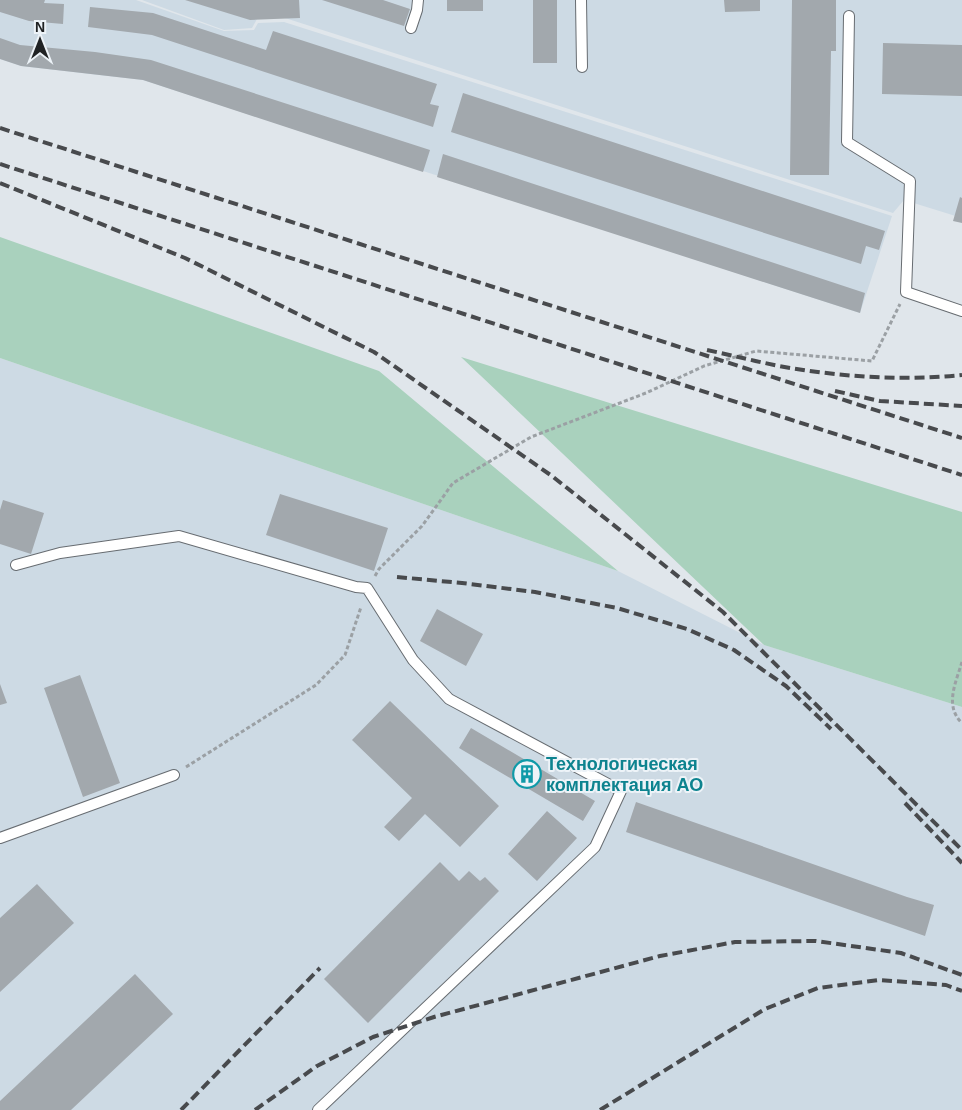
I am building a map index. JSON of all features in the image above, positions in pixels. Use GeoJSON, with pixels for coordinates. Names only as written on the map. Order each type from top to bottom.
{"type":"FeatureCollection","features":[{"type":"Feature","properties":{"kind":"lane"},"geometry":{"type":"LineString","coordinates":[[412,28],[418,0]]}},
{"type":"Feature","properties":{"kind":"lane"},"geometry":{"type":"LineString","coordinates":[[581,0],[582,67]]}},
{"type":"Feature","properties":{"kind":"lane"},"geometry":{"type":"LineString","coordinates":[[849,16],[847,142],[910,181],[906,292],[962,311]]}},
{"type":"Feature","properties":{"kind":"lane"},"geometry":{"type":"LineString","coordinates":[[16,565],[60,553],[179,536],[356,587],[367,588],[413,660],[449,699],[621,791],[595,847],[318,1110]]}},
{"type":"Feature","properties":{"kind":"lane"},"geometry":{"type":"LineString","coordinates":[[0,838],[174,775]]}},
{"type":"Feature","properties":{"kind":"path"},"geometry":{"type":"LineString","coordinates":[[174,775],[316,685],[345,655],[367,588],[380,570],[422,526],[453,482],[531,437],[646,393],[704,366],[756,351],[872,361],[906,292]]}},
{"type":"Feature","properties":{"kind":"path"},"geometry":{"type":"LineString","coordinates":[[962,662],[951,700],[958,719],[962,723]]}},
{"type":"Feature","properties":{"kind":"shaded area"},"geometry":{"type":"Polygon","coordinates":[[[0,0],[136,0],[224,31],[254,30],[258,23],[284,22],[892,216],[860,313],[143,80],[21,66],[0,59],[0,0]]]}},
{"type":"Feature","properties":{"kind":"shaded area"},"geometry":{"type":"Polygon","coordinates":[[[142,0],[962,0],[962,218],[904,200],[893,213],[282,17],[257,19],[252,28],[224,30],[142,0]]]}},
{"type":"Feature","properties":{"kind":"shaded area"},"geometry":{"type":"Polygon","coordinates":[[[0,358],[618,571],[764,645],[962,707],[962,1110],[0,1110],[0,358]]]}},
{"type":"Feature","properties":{"kind":"green space"},"geometry":{"type":"Polygon","coordinates":[[[0,237],[379,371],[618,571],[0,358],[0,237]]]}},
{"type":"Feature","properties":{"kind":"green space"},"geometry":{"type":"Polygon","coordinates":[[[461,357],[962,512],[962,707],[764,645],[461,357]]]}},
{"type":"Feature","properties":{"kind":"building"},"geometry":{"type":"Polygon","coordinates":[[[0,0],[45,0],[44,3],[64,4],[63,24],[29,21],[0,12],[0,0]]]}},
{"type":"Feature","properties":{"kind":"building"},"geometry":{"type":"Polygon","coordinates":[[[185,0],[299,0],[300,18],[250,20],[185,0]]]}},
{"type":"Feature","properties":{"kind":"building"},"geometry":{"type":"Polygon","coordinates":[[[322,0],[383,0],[410,9],[404,26],[322,0]]]}},
{"type":"Feature","properties":{"kind":"building"},"geometry":{"type":"Polygon","coordinates":[[[447,0],[483,0],[483,11],[447,11],[447,0]]]}},
{"type":"Feature","properties":{"kind":"building"},"geometry":{"type":"Polygon","coordinates":[[[533,0],[557,0],[557,63],[533,63],[533,0]]]}},
{"type":"Feature","properties":{"kind":"building"},"geometry":{"type":"Polygon","coordinates":[[[724,0],[760,0],[760,11],[725,12],[724,0]]]}},
{"type":"Feature","properties":{"kind":"building"},"geometry":{"type":"Polygon","coordinates":[[[792,0],[836,0],[836,51],[831,51],[829,175],[790,175],[792,0]]]}},
{"type":"Feature","properties":{"kind":"building"},"geometry":{"type":"Polygon","coordinates":[[[90,7],[153,13],[266,50],[273,31],[437,84],[430,104],[439,106],[433,127],[152,35],[88,27],[90,7]]]}},
{"type":"Feature","properties":{"kind":"building"},"geometry":{"type":"Polygon","coordinates":[[[0,38],[20,45],[95,52],[151,60],[430,150],[423,172],[143,80],[21,66],[0,59],[0,38]]]}},
{"type":"Feature","properties":{"kind":"building"},"geometry":{"type":"Polygon","coordinates":[[[883,43],[962,45],[962,96],[882,94],[883,43]]]}},
{"type":"Feature","properties":{"kind":"building"},"geometry":{"type":"Polygon","coordinates":[[[463,93],[885,231],[879,250],[866,246],[861,264],[451,132],[463,93]]]}},
{"type":"Feature","properties":{"kind":"building"},"geometry":{"type":"Polygon","coordinates":[[[443,154],[865,293],[860,313],[437,177],[443,154]]]}},
{"type":"Feature","properties":{"kind":"building"},"geometry":{"type":"Polygon","coordinates":[[[960,197],[962,198],[962,223],[953,221],[960,197]]]}},
{"type":"Feature","properties":{"kind":"building"},"geometry":{"type":"Polygon","coordinates":[[[280,494],[388,528],[374,571],[266,535],[280,494]]]}},
{"type":"Feature","properties":{"kind":"building"},"geometry":{"type":"Polygon","coordinates":[[[3,500],[44,513],[31,554],[0,544],[0,510],[3,500]]]}},
{"type":"Feature","properties":{"kind":"building"},"geometry":{"type":"Polygon","coordinates":[[[437,609],[483,634],[466,666],[420,641],[437,609]]]}},
{"type":"Feature","properties":{"kind":"building"},"geometry":{"type":"Polygon","coordinates":[[[80,675],[120,783],[83,797],[44,688],[80,675]]]}},
{"type":"Feature","properties":{"kind":"building"},"geometry":{"type":"Polygon","coordinates":[[[0,684],[7,703],[0,705],[0,684]]]}},
{"type":"Feature","properties":{"kind":"building"},"geometry":{"type":"Polygon","coordinates":[[[390,701],[499,806],[460,847],[425,814],[399,841],[384,827],[412,798],[352,740],[390,701]]]}},
{"type":"Feature","properties":{"kind":"building","name":"Технологическая комплектация АО"},"geometry":{"type":"Polygon","coordinates":[[[471,728],[595,801],[583,821],[459,748],[471,728]]]}},
{"type":"Feature","properties":{"kind":"building"},"geometry":{"type":"Polygon","coordinates":[[[636,802],[934,905],[925,936],[626,832],[636,802]]]}},
{"type":"Feature","properties":{"kind":"building"},"geometry":{"type":"Polygon","coordinates":[[[547,811],[577,838],[537,881],[508,854],[547,811]]]}},
{"type":"Feature","properties":{"kind":"building"},"geometry":{"type":"Polygon","coordinates":[[[440,862],[459,881],[469,871],[480,881],[485,877],[499,891],[368,1023],[324,979],[440,862]]]}},
{"type":"Feature","properties":{"kind":"building"},"geometry":{"type":"Polygon","coordinates":[[[37,884],[74,923],[0,992],[0,918],[37,884]]]}},
{"type":"Feature","properties":{"kind":"building"},"geometry":{"type":"Polygon","coordinates":[[[135,974],[173,1014],[71,1110],[0,1110],[0,1101],[135,974]]]}},
{"type":"Feature","properties":{"kind":"railway"},"geometry":{"type":"LineString","coordinates":[[0,128],[962,438]]}},
{"type":"Feature","properties":{"kind":"railway"},"geometry":{"type":"LineString","coordinates":[[0,164],[962,475]]}},
{"type":"Feature","properties":{"kind":"railway"},"geometry":{"type":"LineString","coordinates":[[0,183],[185,258],[374,352],[552,476],[723,612],[962,850]]}},
{"type":"Feature","properties":{"kind":"railway"},"geometry":{"type":"LineString","coordinates":[[707,350],[780,366],[832,374],[897,378],[962,375]]}},
{"type":"Feature","properties":{"kind":"railway"},"geometry":{"type":"LineString","coordinates":[[835,391],[880,401],[962,406]]}},
{"type":"Feature","properties":{"kind":"railway"},"geometry":{"type":"LineString","coordinates":[[397,577],[535,592],[617,608],[687,629],[734,650],[786,686],[831,729]]}},
{"type":"Feature","properties":{"kind":"railway"},"geometry":{"type":"LineString","coordinates":[[905,803],[962,863]]}},
{"type":"Feature","properties":{"kind":"railway"},"geometry":{"type":"LineString","coordinates":[[255,1110],[317,1066],[373,1037],[434,1017],[660,956],[735,942],[816,941],[901,953],[962,975]]}},
{"type":"Feature","properties":{"kind":"railway"},"geometry":{"type":"LineString","coordinates":[[181,1110],[320,968]]}},
{"type":"Feature","properties":{"kind":"railway"},"geometry":{"type":"LineString","coordinates":[[600,1110],[765,1009],[818,988],[879,980],[946,985],[962,991]]}},
{"type":"Feature","properties":{"kind":"place","name":"Технологическая комплектация АО"},"geometry":{"type":"Point","coordinates":[527,774]}}]}
